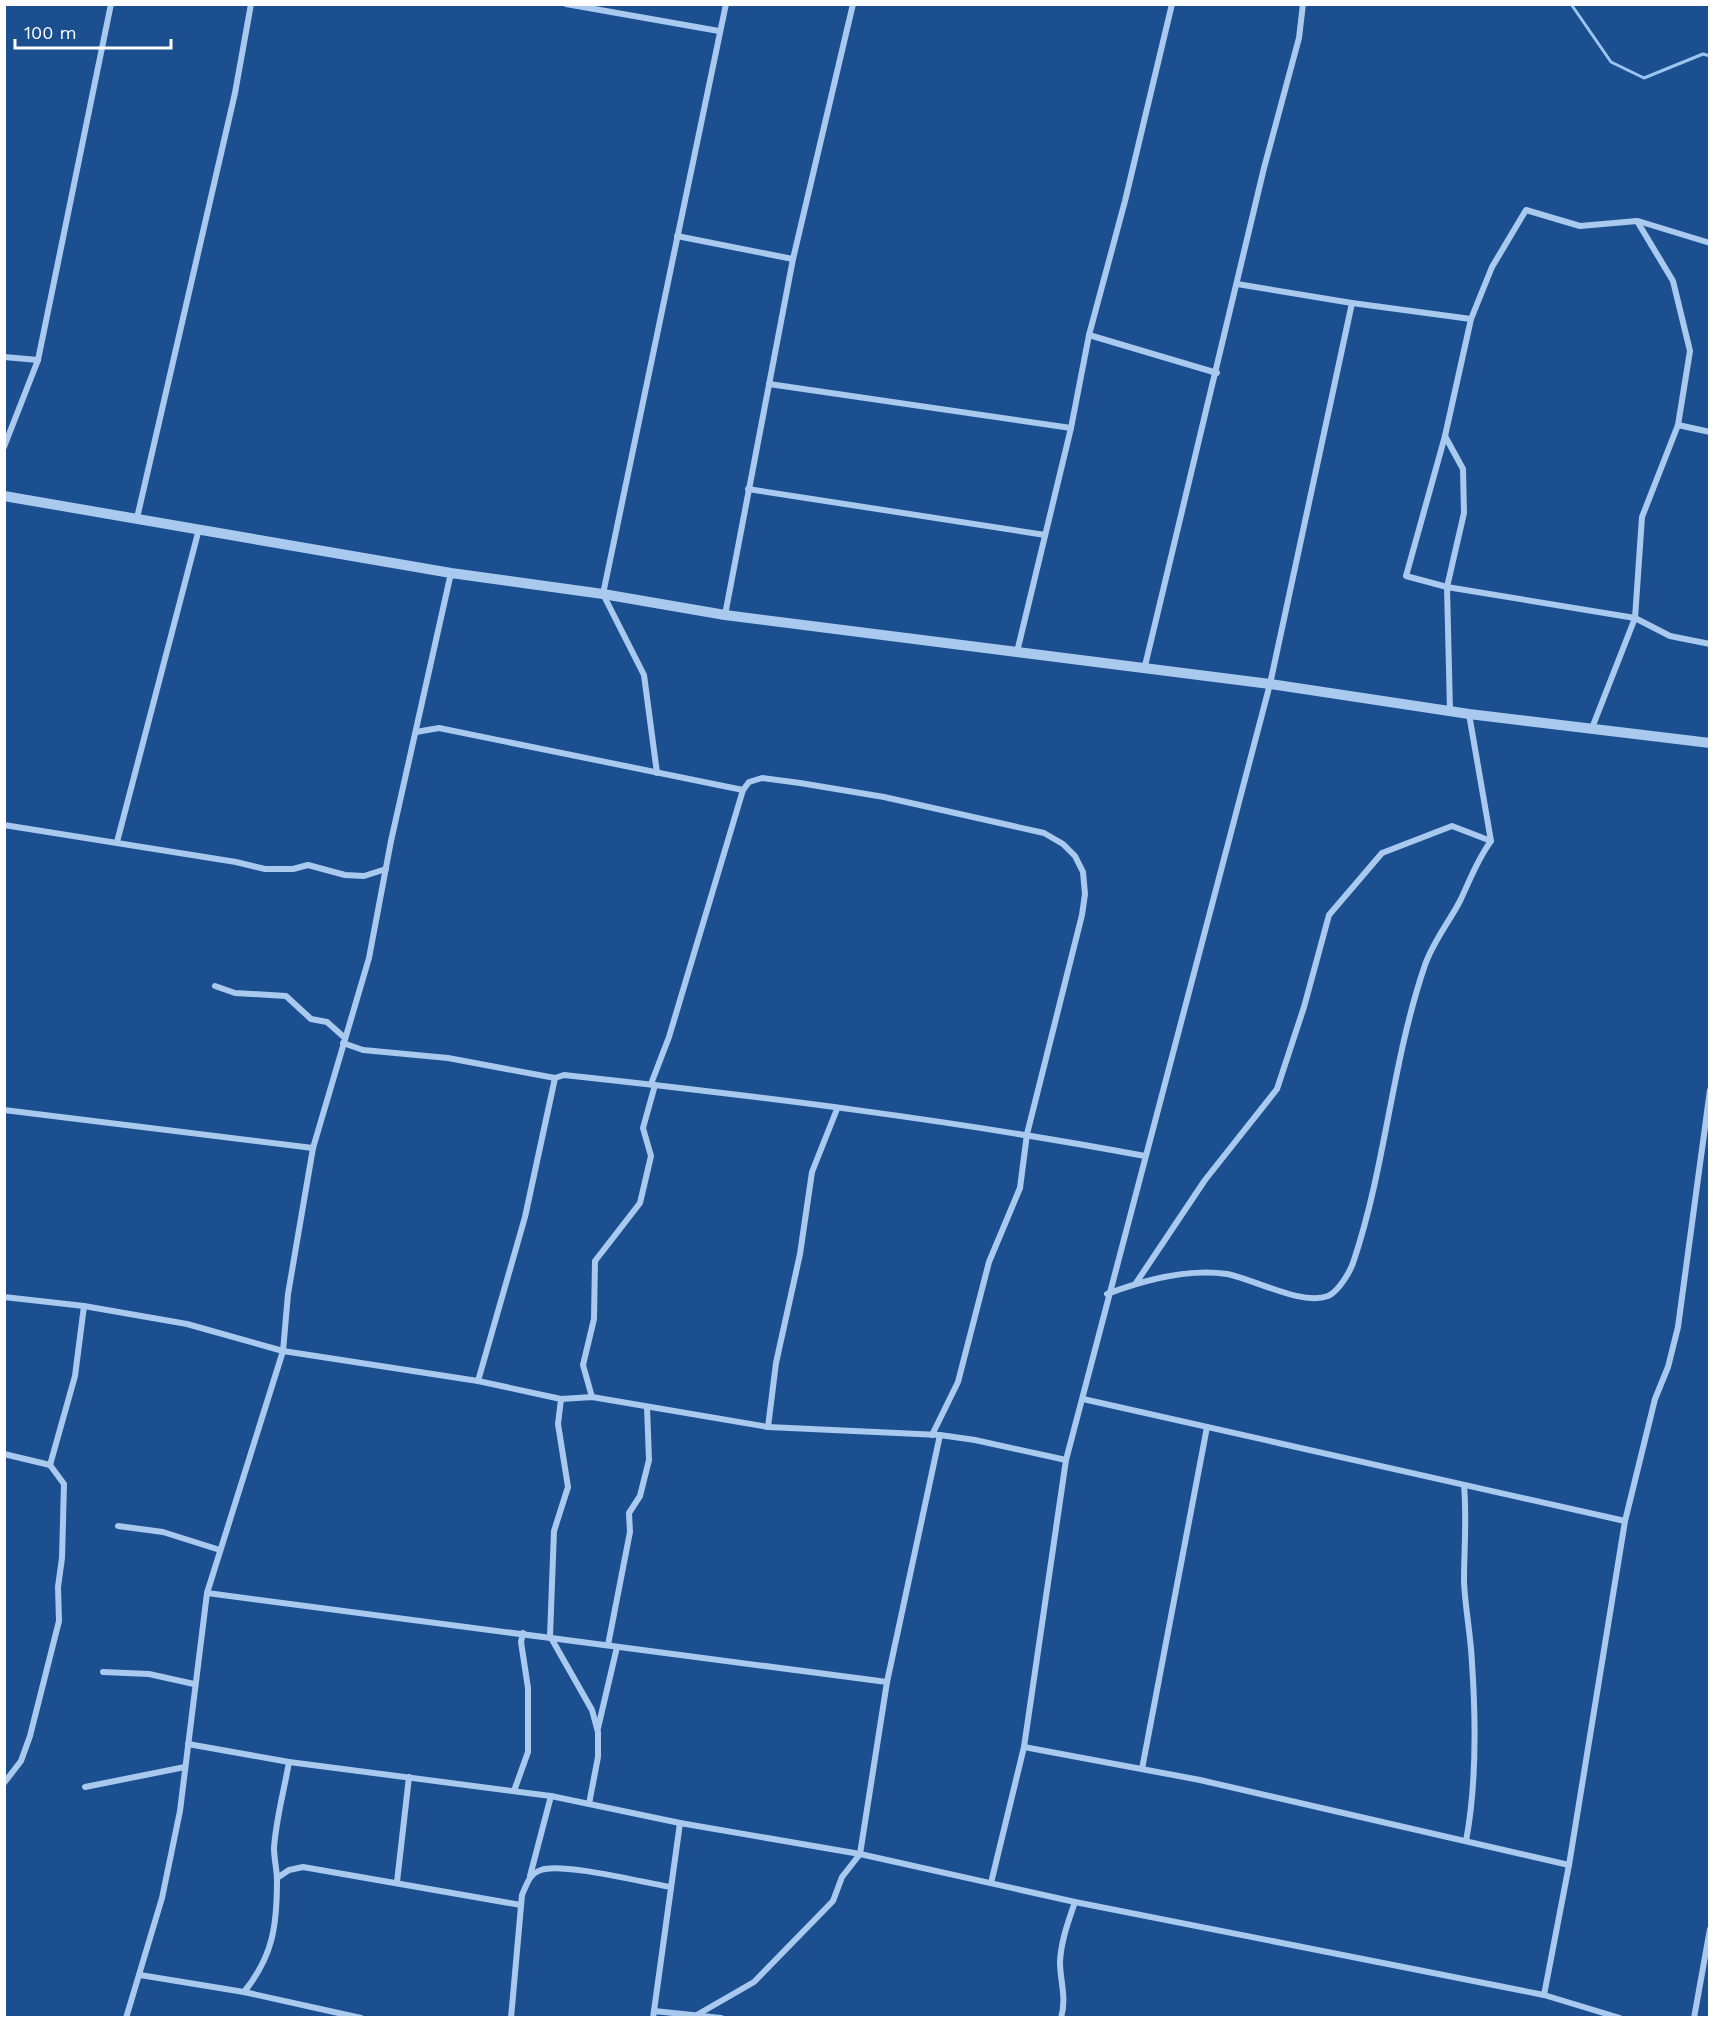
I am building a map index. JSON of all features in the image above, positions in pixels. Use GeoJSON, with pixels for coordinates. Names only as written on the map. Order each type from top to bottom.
{"type":"FeatureCollection","features":[{"type":"Feature","properties":{"kind":"street"},"geometry":{"type":"LineString","coordinates":[[4,447],[38,360],[111,4]]}},
{"type":"Feature","properties":{"kind":"street"},"geometry":{"type":"LineString","coordinates":[[137,518],[235,93],[251,4]]}},
{"type":"Feature","properties":{"kind":"street"},"geometry":{"type":"LineString","coordinates":[[567,4],[719,31]]}},
{"type":"Feature","properties":{"kind":"street"},"geometry":{"type":"LineString","coordinates":[[657,773],[644,675],[603,594],[726,4]]}},
{"type":"Feature","properties":{"kind":"street"},"geometry":{"type":"LineString","coordinates":[[725,615],[793,259],[853,4]]}},
{"type":"Feature","properties":{"kind":"street"},"geometry":{"type":"LineString","coordinates":[[1017,652],[1071,428],[1089,335],[1125,201],[1172,4]]}},
{"type":"Feature","properties":{"kind":"street"},"geometry":{"type":"LineString","coordinates":[[1144,670],[1217,374],[1264,168],[1299,38],[1303,4]]}},
{"type":"Feature","properties":{"kind":"street"},"geometry":{"type":"LineString","coordinates":[[1710,243],[1637,221],[1580,226],[1526,210],[1492,267],[1471,319],[1445,436],[1406,576],[1447,587],[1635,618],[1670,636],[1710,644]]}},
{"type":"Feature","properties":{"kind":"street"},"geometry":{"type":"LineString","coordinates":[[1592,728],[1635,618],[1642,517],[1678,425],[1690,351],[1673,281],[1637,221]]}},
{"type":"Feature","properties":{"kind":"street"},"geometry":{"type":"LineString","coordinates":[[677,236],[793,259]]}},
{"type":"Feature","properties":{"kind":"street"},"geometry":{"type":"LineString","coordinates":[[1237,284],[1471,319]]}},
{"type":"Feature","properties":{"kind":"street"},"geometry":{"type":"LineString","coordinates":[[991,1883],[1024,1747],[1066,1460],[1083,1399],[1107,1294],[1270,684],[1352,303]]}},
{"type":"Feature","properties":{"kind":"street"},"geometry":{"type":"LineString","coordinates":[[1089,335],[1217,374]]}},
{"type":"Feature","properties":{"kind":"street"},"geometry":{"type":"LineString","coordinates":[[4,357],[38,360]]}},
{"type":"Feature","properties":{"kind":"street"},"geometry":{"type":"LineString","coordinates":[[769,384],[1071,428]]}},
{"type":"Feature","properties":{"kind":"street"},"geometry":{"type":"LineString","coordinates":[[1678,425],[1710,432]]}},
{"type":"Feature","properties":{"kind":"street"},"geometry":{"type":"LineString","coordinates":[[1445,436],[1463,469],[1464,513],[1447,587],[1450,711]]}},
{"type":"Feature","properties":{"kind":"street"},"geometry":{"type":"LineString","coordinates":[[748,489],[1045,535]]}},
{"type":"Feature","properties":{"kind":"street"},"geometry":{"type":"LineString","coordinates":[[4,496],[451,573],[603,594],[725,615],[1144,670],[1270,684],[1469,714],[1710,743]]}},
{"type":"Feature","properties":{"kind":"street"},"geometry":{"type":"LineString","coordinates":[[117,842],[199,529]]}},
{"type":"Feature","properties":{"kind":"street"},"geometry":{"type":"LineString","coordinates":[[126,2018],[162,1898],[185,1767],[207,1593],[253,1453],[283,1351],[291,1273],[313,1148],[369,958],[386,869],[451,573]]}},
{"type":"Feature","properties":{"kind":"street"},"geometry":{"type":"LineString","coordinates":[[1107,1294],[1135,1283],[1193,1273],[1226,1274],[1305,1298],[1330,1296],[1353,1263],[1379,1166],[1400,1056],[1425,963],[1460,901],[1478,859],[1491,841],[1469,714]]}},
{"type":"Feature","properties":{"kind":"street"},"geometry":{"type":"LineString","coordinates":[[416,732],[439,728],[743,790]]}},
{"type":"Feature","properties":{"kind":"street"},"geometry":{"type":"LineString","coordinates":[[592,1397],[583,1365],[594,1319],[595,1261],[640,1203],[651,1156],[643,1128],[653,1085],[743,790],[749,782],[762,778],[884,797],[1044,833],[1063,844],[1075,856],[1083,872],[1085,894],[1082,915],[1027,1134],[1020,1188],[989,1262],[958,1382],[936,1435],[887,1682],[860,1854],[842,1877],[833,1901],[754,1982],[695,2016]]}},
{"type":"Feature","properties":{"kind":"street"},"geometry":{"type":"LineString","coordinates":[[4,825],[117,842],[265,869],[293,869],[308,865],[345,875],[364,876],[386,869]]}},
{"type":"Feature","properties":{"kind":"street"},"geometry":{"type":"LineString","coordinates":[[1135,1283],[1205,1180],[1277,1089],[1304,1007],[1329,915],[1382,853],[1452,826],[1491,841]]}},
{"type":"Feature","properties":{"kind":"street"},"geometry":{"type":"LineString","coordinates":[[215,986],[236,993],[286,996],[311,1019],[327,1022],[344,1041],[363,1050],[448,1058],[555,1078],[564,1075],[653,1085],[1027,1134],[1145,1156]]}},
{"type":"Feature","properties":{"kind":"street"},"geometry":{"type":"LineString","coordinates":[[478,1381],[525,1217],[555,1078]]}},
{"type":"Feature","properties":{"kind":"street"},"geometry":{"type":"LineString","coordinates":[[1544,1995],[1569,1865],[1625,1521],[1655,1399],[1668,1367],[1678,1327],[1710,1090]]}},
{"type":"Feature","properties":{"kind":"street"},"geometry":{"type":"LineString","coordinates":[[768,1427],[776,1363],[800,1254],[812,1172],[837,1109]]}},
{"type":"Feature","properties":{"kind":"street"},"geometry":{"type":"LineString","coordinates":[[4,1110],[313,1148]]}},
{"type":"Feature","properties":{"kind":"street"},"geometry":{"type":"LineString","coordinates":[[4,1297],[84,1306],[188,1324],[283,1351],[478,1381],[561,1399],[592,1397],[768,1427],[936,1435],[975,1440],[1066,1460]]}},
{"type":"Feature","properties":{"kind":"street"},"geometry":{"type":"LineString","coordinates":[[50,1465],[75,1376],[84,1306]]}},
{"type":"Feature","properties":{"kind":"street"},"geometry":{"type":"LineString","coordinates":[[561,1399],[558,1424],[568,1487],[554,1531],[550,1636],[592,1710],[598,1732]]}},
{"type":"Feature","properties":{"kind":"street"},"geometry":{"type":"LineString","coordinates":[[1083,1399],[1625,1521]]}},
{"type":"Feature","properties":{"kind":"street"},"geometry":{"type":"LineString","coordinates":[[608,1645],[630,1532],[629,1513],[640,1496],[649,1460],[647,1407]]}},
{"type":"Feature","properties":{"kind":"street"},"geometry":{"type":"LineString","coordinates":[[1142,1769],[1208,1427]]}},
{"type":"Feature","properties":{"kind":"street"},"geometry":{"type":"LineString","coordinates":[[4,1454],[50,1465],[64,1484],[64,1529],[58,1587],[59,1621],[30,1736],[21,1761],[4,1783]]}},
{"type":"Feature","properties":{"kind":"street"},"geometry":{"type":"LineString","coordinates":[[1464,1485],[1467,1521],[1464,1583],[1473,1665],[1474,1752],[1473,1803],[1466,1841]]}},
{"type":"Feature","properties":{"kind":"street"},"geometry":{"type":"LineString","coordinates":[[118,1526],[163,1533],[220,1550]]}},
{"type":"Feature","properties":{"kind":"street"},"geometry":{"type":"LineString","coordinates":[[207,1593],[550,1636],[887,1682]]}},
{"type":"Feature","properties":{"kind":"street"},"geometry":{"type":"LineString","coordinates":[[514,1791],[528,1752],[528,1688],[521,1642],[523,1633]]}},
{"type":"Feature","properties":{"kind":"street"},"geometry":{"type":"LineString","coordinates":[[589,1804],[598,1757],[598,1732],[618,1647]]}},
{"type":"Feature","properties":{"kind":"street"},"geometry":{"type":"LineString","coordinates":[[104,1672],[148,1674],[194,1684]]}},
{"type":"Feature","properties":{"kind":"street"},"geometry":{"type":"LineString","coordinates":[[188,1744],[289,1762],[551,1796],[680,1823],[860,1854],[1075,1902],[1544,1995],[1620,2018]]}},
{"type":"Feature","properties":{"kind":"street"},"geometry":{"type":"LineString","coordinates":[[1024,1747],[1142,1769],[1569,1865]]}},
{"type":"Feature","properties":{"kind":"street"},"geometry":{"type":"LineString","coordinates":[[244,1992],[269,1953],[275,1930],[277,1878],[274,1852],[277,1819],[289,1762]]}},
{"type":"Feature","properties":{"kind":"street"},"geometry":{"type":"LineString","coordinates":[[85,1787],[185,1767]]}},
{"type":"Feature","properties":{"kind":"street"},"geometry":{"type":"LineString","coordinates":[[397,1882],[410,1777]]}},
{"type":"Feature","properties":{"kind":"street"},"geometry":{"type":"LineString","coordinates":[[511,2018],[521,1905],[551,1796]]}},
{"type":"Feature","properties":{"kind":"street"},"geometry":{"type":"LineString","coordinates":[[680,1823],[654,2014],[721,2018]]}},
{"type":"Feature","properties":{"kind":"street"},"geometry":{"type":"LineString","coordinates":[[277,1878],[290,1870],[303,1867],[521,1905]]}},
{"type":"Feature","properties":{"kind":"street"},"geometry":{"type":"LineString","coordinates":[[529,1877],[542,1869],[562,1868],[671,1887]]}},
{"type":"Feature","properties":{"kind":"street"},"geometry":{"type":"LineString","coordinates":[[1061,2018],[1065,2004],[1060,1963],[1062,1944],[1075,1902]]}},
{"type":"Feature","properties":{"kind":"street"},"geometry":{"type":"LineString","coordinates":[[1694,2018],[1710,1929]]}},
{"type":"Feature","properties":{"kind":"street"},"geometry":{"type":"LineString","coordinates":[[140,1975],[244,1992],[361,2018]]}},
{"type":"Feature","properties":{"kind":"waterway"},"geometry":{"type":"LineString","coordinates":[[1571,4],[1611,62],[1644,78],[1703,54],[1710,56]]}}]}
